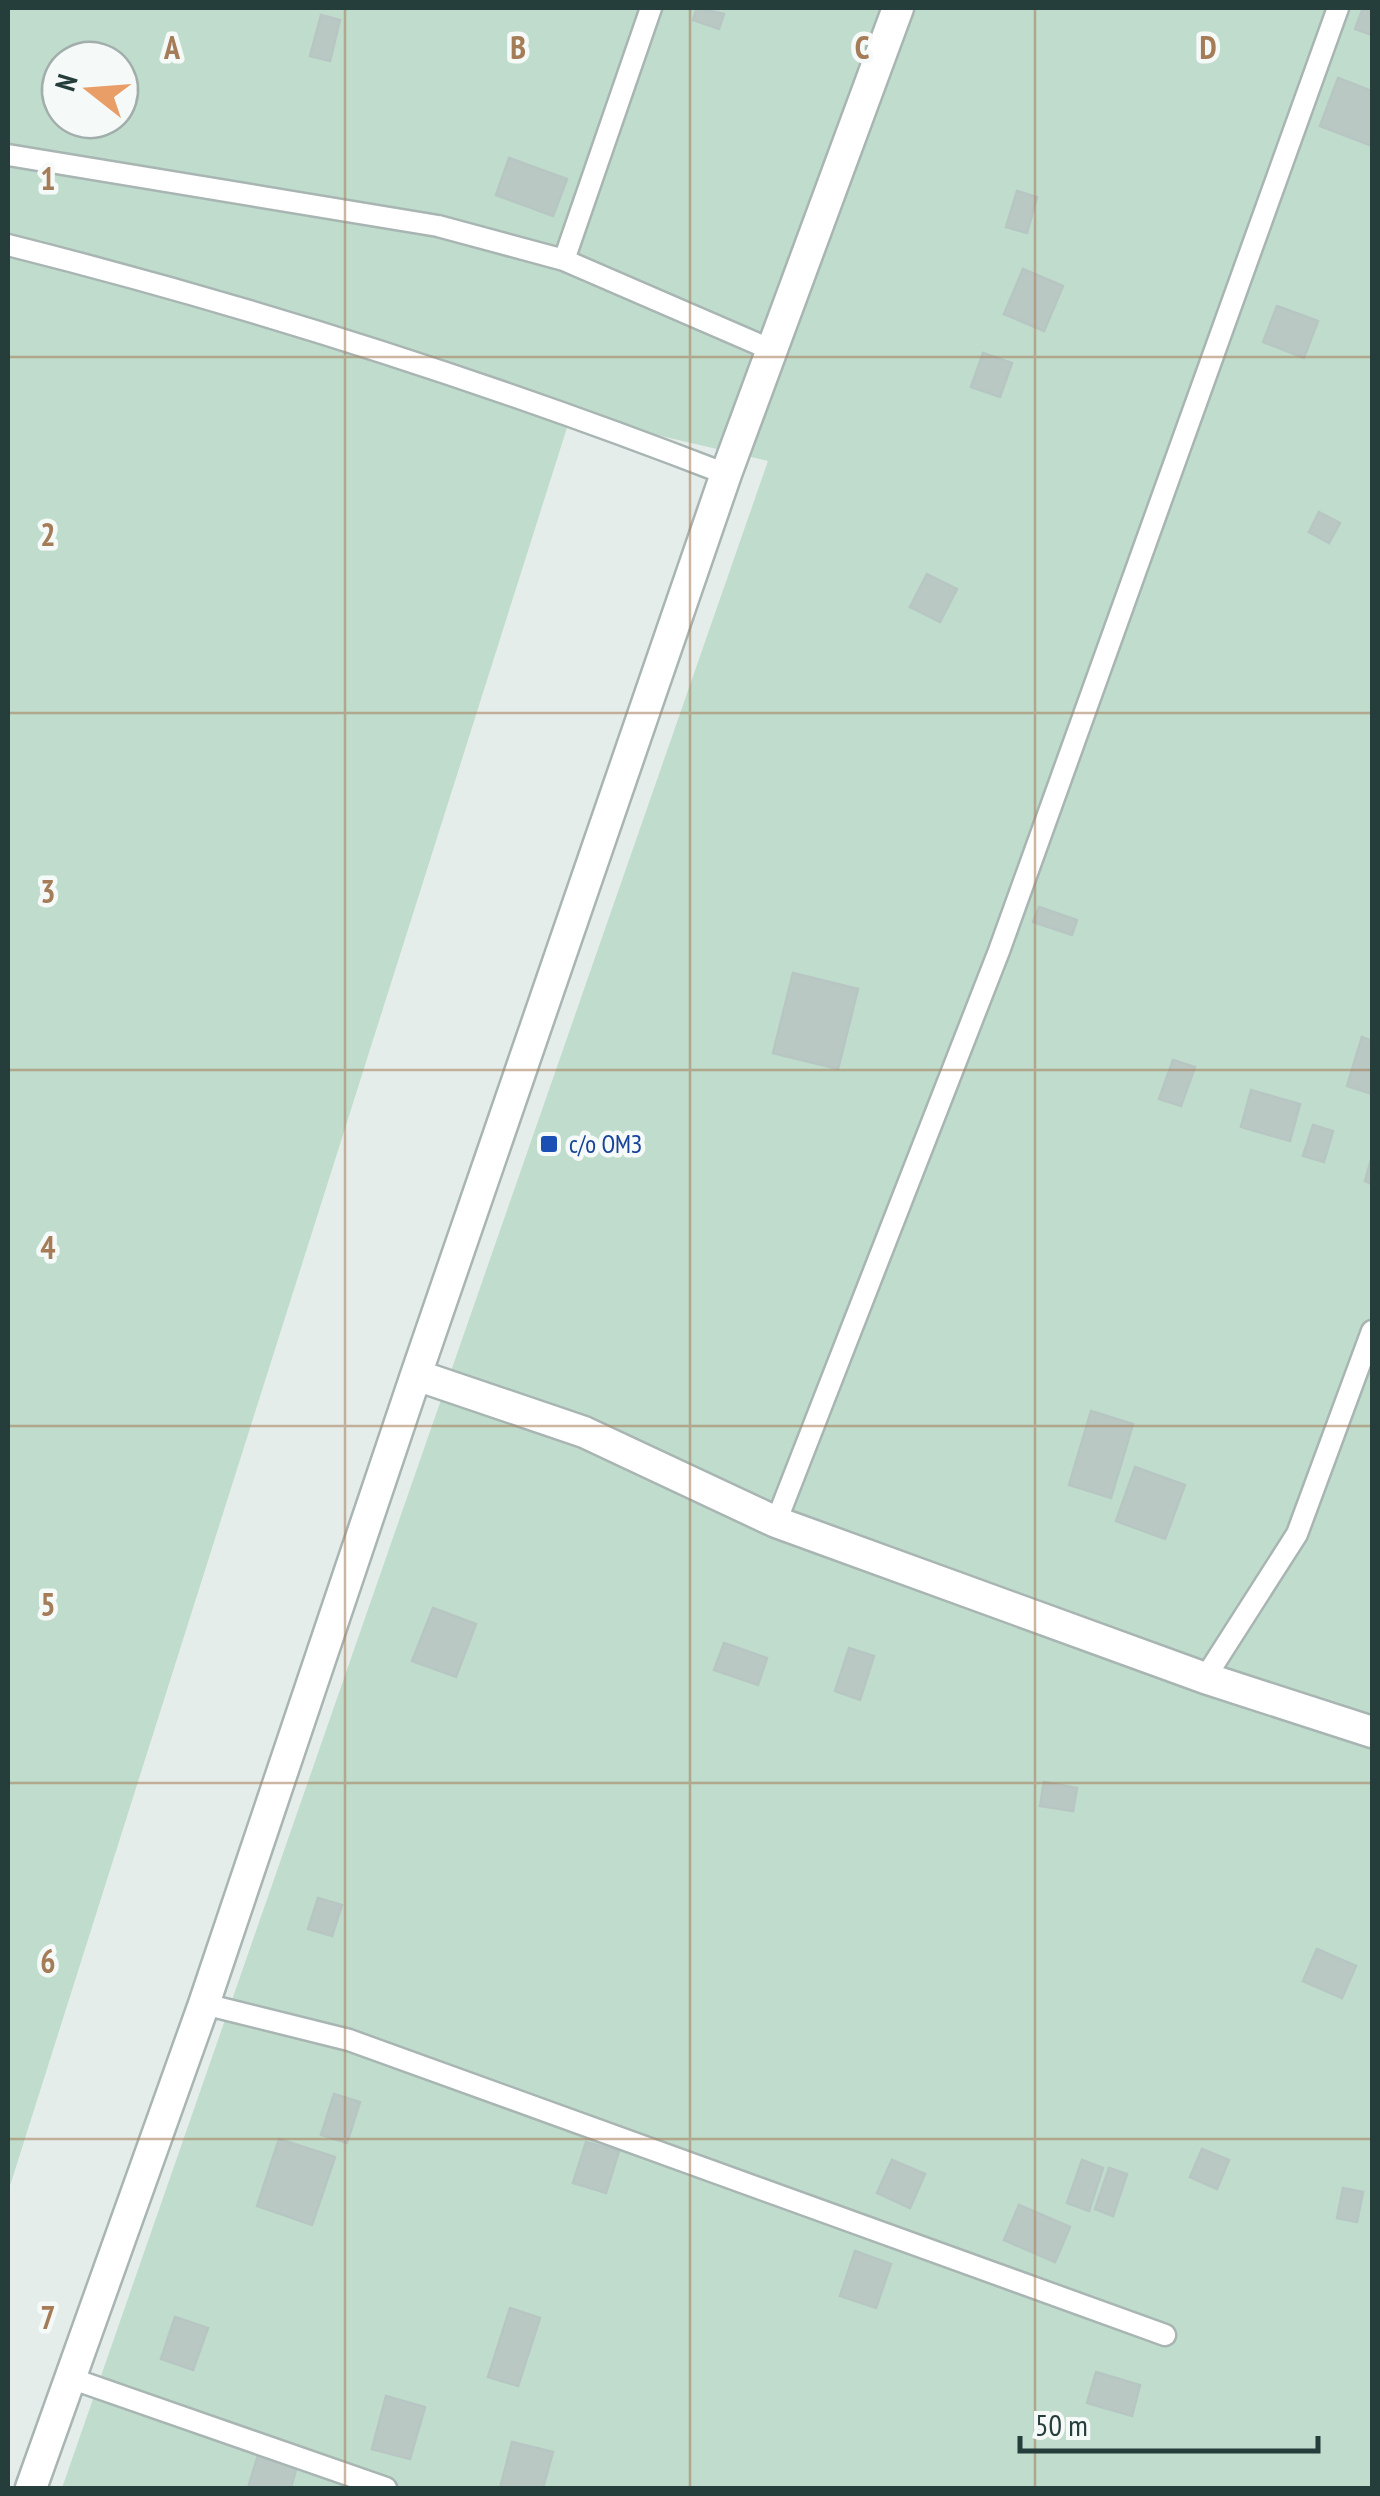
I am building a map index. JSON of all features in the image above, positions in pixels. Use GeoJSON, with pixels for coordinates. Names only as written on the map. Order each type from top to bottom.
{"type":"FeatureCollection","features":[{"type":"Feature","properties":{"kind":"street"},"geometry":{"type":"LineString","coordinates":[[31,2488],[204,2004],[726,474],[898,8]]}},
{"type":"Feature","properties":{"kind":"street"},"geometry":{"type":"LineString","coordinates":[[416,1376],[584,1432],[776,1522],[1204,1678],[1372,1732]]}},
{"type":"Feature","properties":{"kind":"lane"},"geometry":{"type":"LineString","coordinates":[[564,260],[652,8]]}},
{"type":"Feature","properties":{"kind":"lane"},"geometry":{"type":"LineString","coordinates":[[776,1522],[999,951],[1338,8]]}},
{"type":"Feature","properties":{"kind":"lane"},"geometry":{"type":"LineString","coordinates":[[8,155],[438,226],[564,260],[774,351]]}},
{"type":"Feature","properties":{"kind":"lane"},"geometry":{"type":"LineString","coordinates":[[8,245],[175,287],[571,414],[726,474]]}},
{"type":"Feature","properties":{"kind":"lane"},"geometry":{"type":"LineString","coordinates":[[1204,1678],[1297,1534],[1372,1331]]}},
{"type":"Feature","properties":{"kind":"lane"},"geometry":{"type":"LineString","coordinates":[[204,2004],[349,2040],[1164,2335]]}},
{"type":"Feature","properties":{"kind":"lane"},"geometry":{"type":"LineString","coordinates":[[70,2378],[386,2488]]}},
{"type":"Feature","properties":{"kind":"green space"},"geometry":{"type":"Polygon","coordinates":[[[8,8],[1372,8],[1372,2488],[62,2488],[768,461],[571,415],[8,2192],[8,8]]]}},
{"type":"Feature","properties":{"kind":"building"},"geometry":{"type":"Polygon","coordinates":[[[697,8],[724,14],[719,29],[693,20],[697,8]]]}},
{"type":"Feature","properties":{"kind":"building"},"geometry":{"type":"Polygon","coordinates":[[[1363,8],[1372,8],[1372,35],[1355,29],[1363,8]]]}},
{"type":"Feature","properties":{"kind":"building"},"geometry":{"type":"Polygon","coordinates":[[[321,15],[340,20],[330,61],[310,56],[321,15]]]}},
{"type":"Feature","properties":{"kind":"building"},"geometry":{"type":"Polygon","coordinates":[[[1338,78],[1372,91],[1372,146],[1320,126],[1338,78]]]}},
{"type":"Feature","properties":{"kind":"building"},"geometry":{"type":"Polygon","coordinates":[[[509,158],[567,179],[553,216],[496,195],[509,158]]]}},
{"type":"Feature","properties":{"kind":"building"},"geometry":{"type":"Polygon","coordinates":[[[1017,191],[1037,197],[1027,233],[1006,227],[1017,191]]]}},
{"type":"Feature","properties":{"kind":"building"},"geometry":{"type":"Polygon","coordinates":[[[1023,269],[1063,286],[1044,331],[1004,314],[1023,269]]]}},
{"type":"Feature","properties":{"kind":"building"},"geometry":{"type":"Polygon","coordinates":[[[1277,306],[1318,321],[1304,358],[1263,342],[1277,306]]]}},
{"type":"Feature","properties":{"kind":"building"},"geometry":{"type":"Polygon","coordinates":[[[983,353],[1012,363],[1000,397],[971,387],[983,353]]]}},
{"type":"Feature","properties":{"kind":"building"},"geometry":{"type":"Polygon","coordinates":[[[1319,512],[1340,523],[1329,543],[1309,532],[1319,512]]]}},
{"type":"Feature","properties":{"kind":"building"},"geometry":{"type":"Polygon","coordinates":[[[927,574],[957,589],[940,622],[910,607],[927,574]]]}},
{"type":"Feature","properties":{"kind":"building"},"geometry":{"type":"Polygon","coordinates":[[[1039,907],[1077,920],[1072,935],[1033,922],[1039,907]]]}},
{"type":"Feature","properties":{"kind":"building"},"geometry":{"type":"Polygon","coordinates":[[[793,973],[858,989],[838,1069],[773,1053],[793,973]]]}},
{"type":"Feature","properties":{"kind":"building"},"geometry":{"type":"Polygon","coordinates":[[[1362,1037],[1372,1041],[1372,1094],[1347,1086],[1362,1037]]]}},
{"type":"Feature","properties":{"kind":"building"},"geometry":{"type":"Polygon","coordinates":[[[1173,1060],[1195,1067],[1181,1106],[1159,1099],[1173,1060]]]}},
{"type":"Feature","properties":{"kind":"building"},"geometry":{"type":"Polygon","coordinates":[[[1251,1090],[1300,1104],[1290,1141],[1241,1127],[1251,1090]]]}},
{"type":"Feature","properties":{"kind":"building"},"geometry":{"type":"Polygon","coordinates":[[[1313,1125],[1333,1131],[1324,1162],[1303,1156],[1313,1125]]]}},
{"type":"Feature","properties":{"kind":"building"},"geometry":{"type":"Polygon","coordinates":[[[1372,1156],[1372,1184],[1365,1181],[1372,1156]]]}},
{"type":"Feature","properties":{"kind":"building"},"geometry":{"type":"Polygon","coordinates":[[[1091,1411],[1133,1424],[1111,1498],[1069,1485],[1091,1411]]]}},
{"type":"Feature","properties":{"kind":"building"},"geometry":{"type":"Polygon","coordinates":[[[1135,1467],[1185,1485],[1165,1539],[1116,1521],[1135,1467]]]}},
{"type":"Feature","properties":{"kind":"building"},"geometry":{"type":"Polygon","coordinates":[[[433,1608],[476,1624],[456,1677],[412,1661],[433,1608]]]}},
{"type":"Feature","properties":{"kind":"building"},"geometry":{"type":"Polygon","coordinates":[[[724,1643],[767,1658],[758,1685],[714,1670],[724,1643]]]}},
{"type":"Feature","properties":{"kind":"building"},"geometry":{"type":"Polygon","coordinates":[[[849,1648],[874,1656],[860,1700],[835,1691],[849,1648]]]}},
{"type":"Feature","properties":{"kind":"building"},"geometry":{"type":"Polygon","coordinates":[[[1044,1782],[1077,1788],[1073,1811],[1040,1806],[1044,1782]]]}},
{"type":"Feature","properties":{"kind":"building"},"geometry":{"type":"Polygon","coordinates":[[[318,1898],[342,1905],[332,1936],[308,1929],[318,1898]]]}},
{"type":"Feature","properties":{"kind":"building"},"geometry":{"type":"Polygon","coordinates":[[[1317,1949],[1356,1966],[1342,1998],[1303,1981],[1317,1949]]]}},
{"type":"Feature","properties":{"kind":"building"},"geometry":{"type":"Polygon","coordinates":[[[334,2094],[360,2102],[347,2143],[321,2135],[334,2094]]]}},
{"type":"Feature","properties":{"kind":"building"},"geometry":{"type":"Polygon","coordinates":[[[279,2139],[335,2157],[312,2225],[257,2206],[279,2139]]]}},
{"type":"Feature","properties":{"kind":"building"},"geometry":{"type":"Polygon","coordinates":[[[586,2142],[619,2151],[606,2193],[573,2183],[586,2142]]]}},
{"type":"Feature","properties":{"kind":"building"},"geometry":{"type":"Polygon","coordinates":[[[1202,2149],[1229,2160],[1217,2189],[1190,2177],[1202,2149]]]}},
{"type":"Feature","properties":{"kind":"building"},"geometry":{"type":"Polygon","coordinates":[[[892,2160],[925,2174],[910,2208],[877,2193],[892,2160]]]}},
{"type":"Feature","properties":{"kind":"building"},"geometry":{"type":"Polygon","coordinates":[[[1082,2160],[1103,2168],[1089,2211],[1067,2203],[1082,2160]]]}},
{"type":"Feature","properties":{"kind":"building"},"geometry":{"type":"Polygon","coordinates":[[[1109,2168],[1127,2174],[1113,2216],[1095,2209],[1109,2168]]]}},
{"type":"Feature","properties":{"kind":"building"},"geometry":{"type":"Polygon","coordinates":[[[1343,2188],[1363,2192],[1357,2222],[1337,2218],[1343,2188]]]}},
{"type":"Feature","properties":{"kind":"building"},"geometry":{"type":"Polygon","coordinates":[[[1019,2205],[1070,2227],[1055,2262],[1004,2240],[1019,2205]]]}},
{"type":"Feature","properties":{"kind":"building"},"geometry":{"type":"Polygon","coordinates":[[[855,2251],[891,2264],[876,2308],[840,2296],[855,2251]]]}},
{"type":"Feature","properties":{"kind":"building"},"geometry":{"type":"Polygon","coordinates":[[[510,2308],[540,2318],[518,2386],[488,2377],[510,2308]]]}},
{"type":"Feature","properties":{"kind":"building"},"geometry":{"type":"Polygon","coordinates":[[[175,2317],[208,2328],[193,2370],[161,2359],[175,2317]]]}},
{"type":"Feature","properties":{"kind":"building"},"geometry":{"type":"Polygon","coordinates":[[[1096,2372],[1140,2385],[1132,2416],[1087,2403],[1096,2372]]]}},
{"type":"Feature","properties":{"kind":"building"},"geometry":{"type":"Polygon","coordinates":[[[386,2396],[425,2407],[410,2459],[372,2449],[386,2396]]]}},
{"type":"Feature","properties":{"kind":"building"},"geometry":{"type":"Polygon","coordinates":[[[512,2442],[553,2452],[543,2488],[500,2488],[512,2442]]]}},
{"type":"Feature","properties":{"kind":"building"},"geometry":{"type":"Polygon","coordinates":[[[259,2452],[298,2462],[291,2488],[248,2488],[259,2452]]]}},
{"type":"Feature","properties":{"kind":"place","name":"с/о ОМЗ"},"geometry":{"type":"Point","coordinates":[549,1144]}}]}
